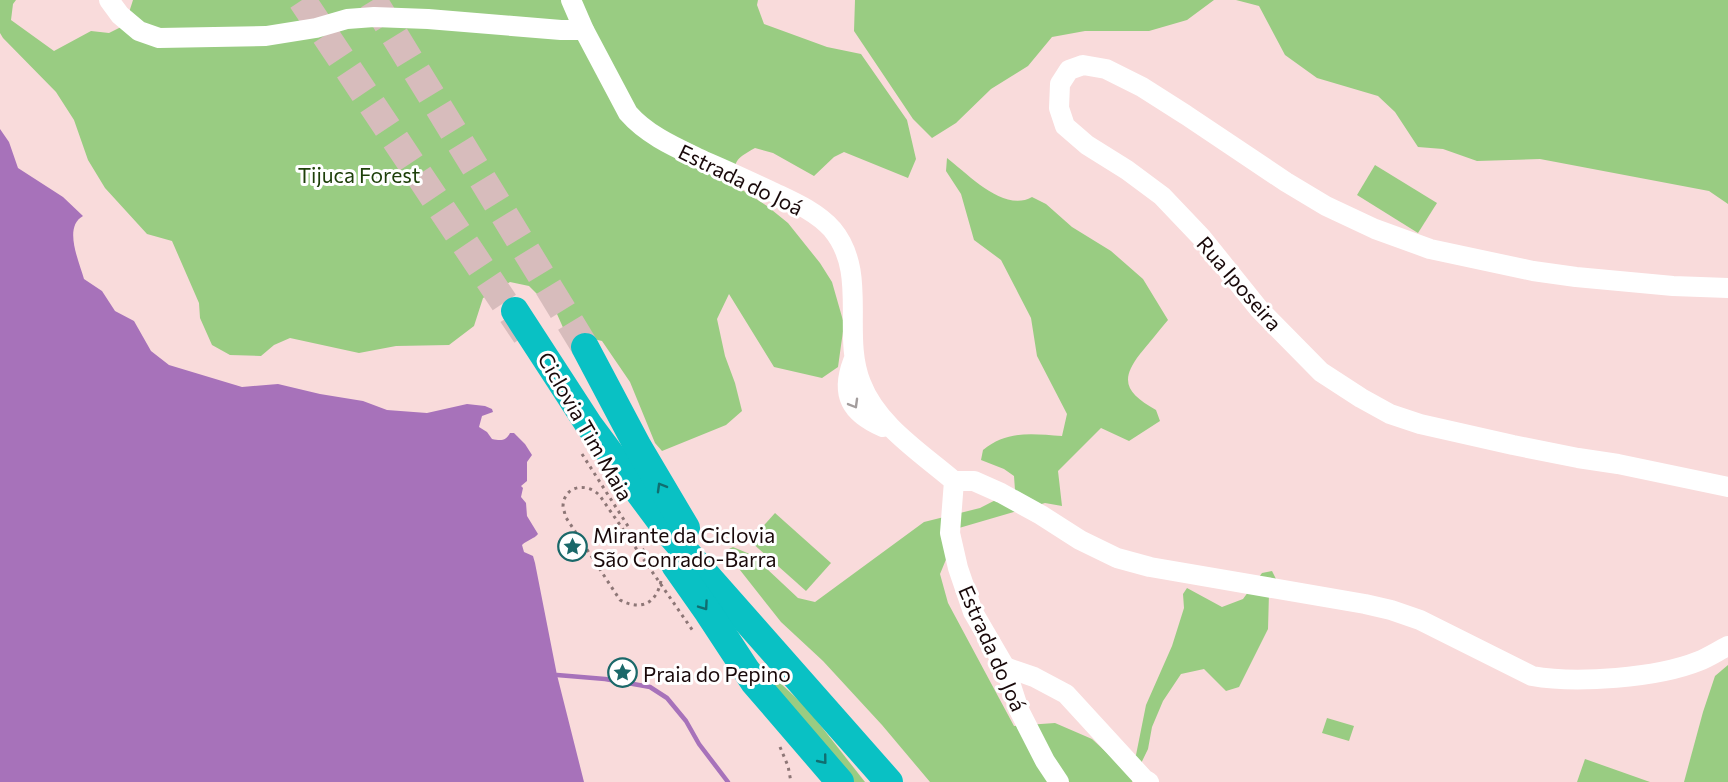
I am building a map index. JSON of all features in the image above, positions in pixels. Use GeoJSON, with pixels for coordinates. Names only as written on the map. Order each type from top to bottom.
{"type":"FeatureCollection","features":[{"type":"Feature","properties":{"kind":"highway"},"geometry":{"type":"LineString","coordinates":[[515,311],[589,425],[670,534],[889,782]]}},
{"type":"Feature","properties":{"kind":"highway"},"geometry":{"type":"LineString","coordinates":[[585,347],[638,447],[681,521],[779,656]]}},
{"type":"Feature","properties":{"kind":"highway"},"geometry":{"type":"LineString","coordinates":[[647,524],[754,682],[840,782]]}},
{"type":"Feature","properties":{"kind":"street"},"geometry":{"type":"LineString","coordinates":[[109,0],[120,15],[138,30],[159,38],[266,36],[316,28],[347,19],[374,17],[584,30]]}},
{"type":"Feature","properties":{"kind":"street","name":"Estrada do Joá"},"geometry":{"type":"LineString","coordinates":[[571,0],[627,113],[636,123],[661,141],[801,206],[830,227],[844,245],[852,269],[854,358],[860,382],[873,407],[894,430],[954,481],[950,533],[958,568],[973,612],[1005,667],[1019,710],[1045,761],[1059,782]]}},
{"type":"Feature","properties":{"kind":"street","name":"Rua Iposeira"},"geometry":{"type":"LineString","coordinates":[[1728,288],[1673,286],[1576,277],[1430,249],[1374,229],[1326,206],[1142,87],[1106,69],[1083,65],[1069,70],[1060,84],[1059,108],[1065,126],[1087,145],[1127,170],[1162,196],[1202,238],[1267,317],[1321,372],[1361,398],[1390,414],[1420,424],[1728,487]]}},
{"type":"Feature","properties":{"kind":"street"},"geometry":{"type":"LineString","coordinates":[[954,481],[974,482],[1001,493],[1080,540],[1117,558],[1150,567],[1391,610],[1420,620],[1532,676],[1579,680],[1644,674],[1674,669],[1700,661],[1728,646]]}},
{"type":"Feature","properties":{"kind":"street"},"geometry":{"type":"LineString","coordinates":[[1005,667],[1034,677],[1066,694],[1117,751],[1149,782]]}},
{"type":"Feature","properties":{"kind":"path","name":"Ciclovia Tim Maia"},"geometry":{"type":"LineString","coordinates":[[578,448],[660,576],[661,581],[658,591],[655,597],[640,606],[620,600],[565,516],[563,505],[571,491],[584,487],[597,492],[668,596],[697,635]]}},
{"type":"Feature","properties":{"kind":"path"},"geometry":{"type":"LineString","coordinates":[[774,740],[781,748],[791,782]]}},
{"type":"Feature","properties":{"kind":"green space","name":"Tijuca Forest"},"geometry":{"type":"Polygon","coordinates":[[[0,0],[16,0],[13,4],[11,20],[54,51],[91,31],[109,33],[125,25],[133,0],[758,0],[757,5],[764,24],[827,47],[861,54],[907,120],[916,159],[908,178],[844,152],[834,157],[814,176],[773,153],[755,148],[739,158],[735,165],[733,184],[788,223],[832,282],[844,324],[838,367],[822,378],[774,367],[729,294],[717,319],[725,356],[742,411],[726,425],[662,451],[655,443],[630,382],[602,341],[565,332],[557,314],[529,286],[510,282],[483,298],[474,326],[449,345],[396,346],[359,353],[290,338],[274,345],[261,356],[230,355],[212,345],[200,318],[199,303],[172,241],[147,234],[105,188],[88,160],[74,120],[56,92],[0,33],[0,0]]]}},
{"type":"Feature","properties":{"kind":"green space"},"geometry":{"type":"Polygon","coordinates":[[[855,0],[1214,0],[1187,20],[1149,31],[1085,31],[1052,37],[1028,66],[991,89],[956,123],[932,138],[913,119],[854,31],[855,0]]]}},
{"type":"Feature","properties":{"kind":"green space"},"geometry":{"type":"Polygon","coordinates":[[[1236,0],[1728,0],[1728,204],[1709,191],[1540,159],[1477,161],[1443,149],[1418,147],[1395,112],[1378,96],[1317,78],[1285,55],[1259,6],[1236,0]]]}},
{"type":"Feature","properties":{"kind":"green space"},"geometry":{"type":"Polygon","coordinates":[[[947,158],[976,182],[998,196],[1021,201],[1032,197],[1046,204],[1072,227],[1111,251],[1143,279],[1168,320],[1133,364],[1128,380],[1133,393],[1156,410],[1160,421],[1129,441],[1101,428],[1058,471],[1062,506],[1045,503],[959,528],[940,574],[948,603],[1014,726],[1055,723],[1092,739],[1119,764],[1136,755],[1146,705],[1172,646],[1184,608],[1183,594],[1187,588],[1222,607],[1243,599],[1262,573],[1272,571],[1276,579],[1269,593],[1268,629],[1239,687],[1226,691],[1204,669],[1181,674],[1163,701],[1152,727],[1148,749],[1132,782],[930,782],[882,725],[823,661],[781,622],[725,551],[733,547],[752,555],[798,598],[815,602],[924,522],[980,508],[1015,490],[1014,476],[1004,469],[981,460],[983,450],[1011,436],[1062,436],[1067,414],[1037,356],[1031,318],[1001,260],[974,240],[961,194],[946,171],[947,158]]]}},
{"type":"Feature","properties":{"kind":"green space"},"geometry":{"type":"Polygon","coordinates":[[[1375,165],[1437,203],[1418,233],[1357,195],[1375,165]]]}},
{"type":"Feature","properties":{"kind":"green space"},"geometry":{"type":"Polygon","coordinates":[[[775,513],[831,563],[806,591],[750,541],[775,513]]]}},
{"type":"Feature","properties":{"kind":"green space"},"geometry":{"type":"Polygon","coordinates":[[[753,658],[806,707],[865,782],[851,782],[753,658]]]}},
{"type":"Feature","properties":{"kind":"green space"},"geometry":{"type":"Polygon","coordinates":[[[1728,665],[1728,782],[1684,782],[1715,676],[1728,665]]]}},
{"type":"Feature","properties":{"kind":"green space"},"geometry":{"type":"Polygon","coordinates":[[[1327,718],[1354,726],[1349,741],[1322,733],[1327,718]]]}},
{"type":"Feature","properties":{"kind":"green space"},"geometry":{"type":"Polygon","coordinates":[[[1585,759],[1650,782],[1577,782],[1585,759]]]}},
{"type":"Feature","properties":{"kind":"shaded area"},"geometry":{"type":"Polygon","coordinates":[[[0,129],[9,142],[18,168],[63,197],[83,216],[77,221],[73,236],[84,279],[102,291],[115,311],[134,321],[151,351],[169,365],[242,387],[278,384],[363,401],[387,410],[427,413],[467,404],[485,406],[493,412],[482,416],[479,427],[492,439],[503,440],[510,433],[514,433],[525,444],[532,455],[527,462],[527,481],[521,486],[523,488],[521,497],[526,503],[527,516],[538,534],[522,545],[524,552],[533,556],[535,563],[557,675],[584,782],[0,782],[0,129]]]}},
{"type":"Feature","properties":{"kind":"waterway"},"geometry":{"type":"LineString","coordinates":[[557,675],[605,679],[650,687],[667,698],[686,721],[699,744],[728,782]]}},
{"type":"Feature","properties":{"kind":"tunnel"},"geometry":{"type":"LineString","coordinates":[[302,0],[526,335]]}},
{"type":"Feature","properties":{"kind":"tunnel"},"geometry":{"type":"LineString","coordinates":[[373,0],[585,347]]}},
{"type":"Feature","properties":{"kind":"place","name":"Mirante da Ciclovia São Conrado-Barra"},"geometry":{"type":"Point","coordinates":[572,546]}},
{"type":"Feature","properties":{"kind":"place","name":"Praia do Pepino"},"geometry":{"type":"Point","coordinates":[622,673]}}]}
